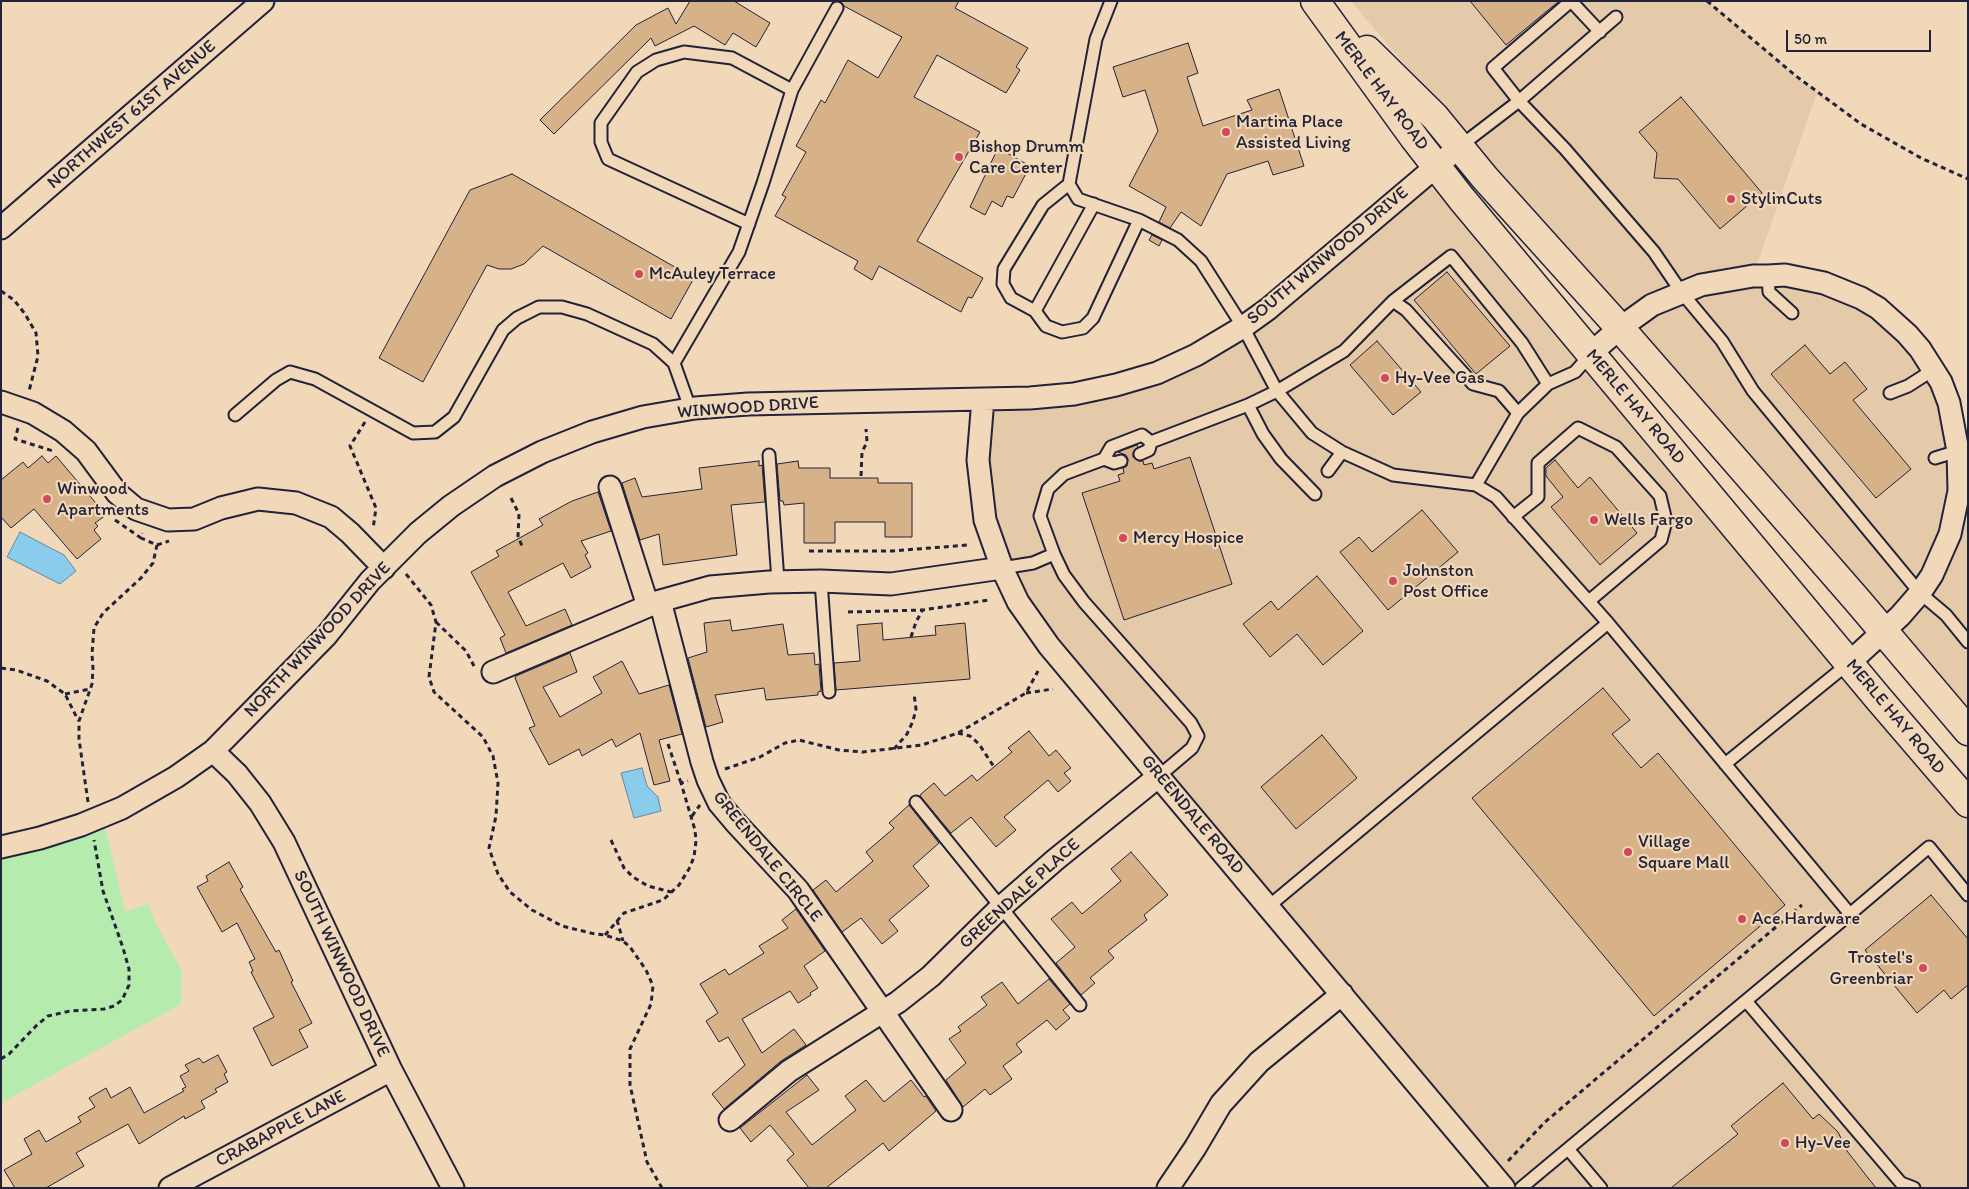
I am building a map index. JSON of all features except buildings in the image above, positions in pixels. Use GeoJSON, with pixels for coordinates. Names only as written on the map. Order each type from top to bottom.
{"type":"FeatureCollection","features":[{"type":"Feature","properties":{"kind":"main road","name":"MERLE HAY ROAD"},"geometry":{"type":"LineString","coordinates":[[1316,1],[1435,117],[1485,178],[1620,328],[1968,731]]}},
{"type":"Feature","properties":{"kind":"main road","name":"MERLE HAY ROAD"},"geometry":{"type":"LineString","coordinates":[[1316,1],[1461,198],[1968,803]]}},
{"type":"Feature","properties":{"kind":"street","name":"NORTHWEST 61ST AVENUE"},"geometry":{"type":"LineString","coordinates":[[1,228],[263,1]]}},
{"type":"Feature","properties":{"kind":"street","name":"SOUTH WINWOOD DRIVE"},"geometry":{"type":"LineString","coordinates":[[868,402],[1030,398],[1074,394],[1116,385],[1156,372],[1196,355],[1243,327],[1268,309],[1459,147]]}},
{"type":"Feature","properties":{"kind":"street"},"geometry":{"type":"LineString","coordinates":[[1591,353],[1620,328],[1652,306],[1701,286],[1753,276],[1785,276],[1824,283],[1861,298],[1878,308],[1908,334],[1941,382],[1949,403],[1958,451],[1959,491],[1950,534],[1932,575],[1920,593],[1884,632],[1849,663]]}},
{"type":"Feature","properties":{"kind":"street","name":"GREENDALE ROAD"},"geometry":{"type":"LineString","coordinates":[[983,399],[978,460],[985,520],[1002,568],[1018,602],[1049,646],[1498,1180]]}},
{"type":"Feature","properties":{"kind":"street"},"geometry":{"type":"LineString","coordinates":[[1,402],[33,413],[63,431],[86,451],[117,493],[136,509],[168,520],[194,519],[221,508],[258,499],[296,502],[331,517],[364,547],[388,564]]}},
{"type":"Feature","properties":{"kind":"street","name":"WINWOOD DRIVE"},"geometry":{"type":"LineString","coordinates":[[418,533],[451,506],[496,476],[542,452],[600,429],[643,417],[690,408],[748,404],[868,402]]}},
{"type":"Feature","properties":{"kind":"street","name":"GREENDALE CIRCLE"},"geometry":{"type":"LineString","coordinates":[[610,487],[654,603],[706,775],[719,802],[734,822],[798,890],[882,1012]]}},
{"type":"Feature","properties":{"kind":"street","name":"NORTH WINWOOD DRIVE"},"geometry":{"type":"LineString","coordinates":[[1,847],[65,830],[122,808],[176,776],[213,751],[326,636],[370,582],[418,533]]}},
{"type":"Feature","properties":{"kind":"street"},"geometry":{"type":"LineString","coordinates":[[492,672],[654,603],[710,586],[747,582],[821,581],[891,584],[1002,568]]}},
{"type":"Feature","properties":{"kind":"street","name":"SOUTH WINWOOD DRIVE"},"geometry":{"type":"LineString","coordinates":[[213,751],[237,774],[260,803],[284,842],[391,1070],[453,1188]]}},
{"type":"Feature","properties":{"kind":"street","name":"GREENDALE PLACE"},"geometry":{"type":"LineString","coordinates":[[730,1120],[789,1071],[882,1012],[931,976],[1000,908],[1055,860],[1159,776]]}},
{"type":"Feature","properties":{"kind":"street"},"geometry":{"type":"LineString","coordinates":[[1168,1188],[1221,1104],[1259,1062],[1342,994]]}},
{"type":"Feature","properties":{"kind":"street"},"geometry":{"type":"LineString","coordinates":[[882,1012],[951,1110]]}},
{"type":"Feature","properties":{"kind":"street","name":"CRABAPPLE LANE"},"geometry":{"type":"LineString","coordinates":[[170,1188],[391,1070]]}},
{"type":"Feature","properties":{"kind":"lane"},"geometry":{"type":"LineString","coordinates":[[1111,1],[1096,39],[1069,184],[1043,205],[1004,269],[1003,284],[1011,298],[1035,311],[1046,326],[1062,332],[1083,328],[1092,318],[1139,220]]}},
{"type":"Feature","properties":{"kind":"lane"},"geometry":{"type":"LineString","coordinates":[[1600,32],[1571,1],[1493,68],[1519,101],[1565,149],[1647,244],[1682,293],[1722,341],[1753,390],[1920,593],[1946,615],[1968,642]]}},
{"type":"Feature","properties":{"kind":"lane"},"geometry":{"type":"LineString","coordinates":[[674,364],[739,252],[792,90],[837,8]]}},
{"type":"Feature","properties":{"kind":"lane"},"geometry":{"type":"LineString","coordinates":[[1459,147],[1519,101],[1616,17]]}},
{"type":"Feature","properties":{"kind":"lane"},"geometry":{"type":"LineString","coordinates":[[749,224],[608,159],[601,142],[601,123],[637,72],[656,60],[684,52],[732,58],[792,90]]}},
{"type":"Feature","properties":{"kind":"lane"},"geometry":{"type":"LineString","coordinates":[[1069,184],[1078,199],[1139,220],[1178,240],[1201,261],[1243,327],[1277,391],[1312,433],[1342,452],[1393,475],[1476,485],[1496,497],[1608,623],[1850,914]]}},
{"type":"Feature","properties":{"kind":"lane"},"geometry":{"type":"LineString","coordinates":[[1035,311],[1094,204]]}},
{"type":"Feature","properties":{"kind":"lane"},"geometry":{"type":"LineString","coordinates":[[1151,442],[1248,405],[1277,391],[1344,351],[1393,301],[1451,256],[1522,343],[1548,384]]}},
{"type":"Feature","properties":{"kind":"lane"},"geometry":{"type":"LineString","coordinates":[[1768,276],[1769,292],[1792,313]]}},
{"type":"Feature","properties":{"kind":"lane"},"geometry":{"type":"LineString","coordinates":[[1393,301],[1406,310],[1473,384],[1499,391],[1518,413]]}},
{"type":"Feature","properties":{"kind":"lane"},"geometry":{"type":"LineString","coordinates":[[235,415],[276,380],[290,372],[315,379],[413,433],[435,432],[454,417],[503,330],[517,318],[539,307],[562,307],[587,314],[653,344],[674,364],[690,408]]}},
{"type":"Feature","properties":{"kind":"lane"},"geometry":{"type":"LineString","coordinates":[[1476,485],[1518,413],[1548,384],[1575,372],[1591,353]]}},
{"type":"Feature","properties":{"kind":"lane"},"geometry":{"type":"LineString","coordinates":[[1890,393],[1908,386],[1933,370]]}},
{"type":"Feature","properties":{"kind":"lane"},"geometry":{"type":"LineString","coordinates":[[1248,405],[1263,434],[1276,452],[1315,494]]}},
{"type":"Feature","properties":{"kind":"lane"},"geometry":{"type":"LineString","coordinates":[[1513,517],[1538,497],[1538,463],[1578,428],[1616,447],[1660,496],[1666,521],[1661,540],[1588,601]]}},
{"type":"Feature","properties":{"kind":"lane"},"geometry":{"type":"LineString","coordinates":[[1151,442],[1142,435],[1111,447],[1104,459],[1064,474],[1048,489],[1040,516],[1064,575],[1084,602],[1191,723],[1198,736],[1192,748],[1159,776]]}},
{"type":"Feature","properties":{"kind":"lane"},"geometry":{"type":"LineString","coordinates":[[1140,454],[1149,450],[1151,442]]}},
{"type":"Feature","properties":{"kind":"lane"},"geometry":{"type":"LineString","coordinates":[[1935,458],[1958,451]]}},
{"type":"Feature","properties":{"kind":"lane"},"geometry":{"type":"LineString","coordinates":[[1328,470],[1342,452]]}},
{"type":"Feature","properties":{"kind":"lane"},"geometry":{"type":"LineString","coordinates":[[769,455],[778,582]]}},
{"type":"Feature","properties":{"kind":"lane"},"geometry":{"type":"LineString","coordinates":[[1104,459],[1114,463],[1121,461]]}},
{"type":"Feature","properties":{"kind":"lane"},"geometry":{"type":"LineString","coordinates":[[1002,568],[1033,564],[1054,554]]}},
{"type":"Feature","properties":{"kind":"lane"},"geometry":{"type":"LineString","coordinates":[[821,581],[829,692]]}},
{"type":"Feature","properties":{"kind":"lane"},"geometry":{"type":"LineString","coordinates":[[1268,906],[1608,623]]}},
{"type":"Feature","properties":{"kind":"lane"},"geometry":{"type":"LineString","coordinates":[[1725,764],[1849,663]]}},
{"type":"Feature","properties":{"kind":"lane"},"geometry":{"type":"LineString","coordinates":[[916,802],[1080,1005]]}},
{"type":"Feature","properties":{"kind":"lane"},"geometry":{"type":"LineString","coordinates":[[1522,1188],[1929,847],[1968,895]]}},
{"type":"Feature","properties":{"kind":"lane"},"geometry":{"type":"LineString","coordinates":[[1746,1001],[1901,1183],[1914,1188]]}},
{"type":"Feature","properties":{"kind":"lane"},"geometry":{"type":"LineString","coordinates":[[1568,1148],[1601,1188]]}},
{"type":"Feature","properties":{"kind":"path"},"geometry":{"type":"LineString","coordinates":[[1707,1],[1796,76],[1861,124],[1921,158],[1968,179]]}},
{"type":"Feature","properties":{"kind":"path"},"geometry":{"type":"LineString","coordinates":[[364,547],[371,539],[376,508],[350,446],[356,434],[374,411]]}},
{"type":"Feature","properties":{"kind":"path"},"geometry":{"type":"LineString","coordinates":[[861,476],[862,452],[867,442],[866,429]]}},
{"type":"Feature","properties":{"kind":"path"},"geometry":{"type":"LineString","coordinates":[[511,498],[519,514],[518,536],[522,546]]}},
{"type":"Feature","properties":{"kind":"path"},"geometry":{"type":"LineString","coordinates":[[157,545],[172,540]]}},
{"type":"Feature","properties":{"kind":"path"},"geometry":{"type":"LineString","coordinates":[[809,551],[892,551],[968,545]]}},
{"type":"Feature","properties":{"kind":"path"},"geometry":{"type":"LineString","coordinates":[[388,564],[409,576],[431,605],[436,622],[429,677],[434,692],[483,737],[493,756],[498,783],[496,816],[489,848],[498,874],[510,892],[532,910],[562,926],[605,935],[623,941],[630,947],[646,970],[653,986],[651,1004],[630,1049],[630,1085],[647,1162],[662,1188]]}},
{"type":"Feature","properties":{"kind":"path"},"geometry":{"type":"LineString","coordinates":[[848,612],[923,610],[989,600]]}},
{"type":"Feature","properties":{"kind":"path"},"geometry":{"type":"LineString","coordinates":[[912,637],[916,622],[923,610]]}},
{"type":"Feature","properties":{"kind":"path"},"geometry":{"type":"LineString","coordinates":[[436,622],[466,652],[478,671],[492,672]]}},
{"type":"Feature","properties":{"kind":"path"},"geometry":{"type":"LineString","coordinates":[[1,668],[34,675],[47,681],[65,694],[78,721]]}},
{"type":"Feature","properties":{"kind":"path"},"geometry":{"type":"LineString","coordinates":[[1026,693],[1038,671]]}},
{"type":"Feature","properties":{"kind":"path"},"geometry":{"type":"LineString","coordinates":[[65,694],[90,689]]}},
{"type":"Feature","properties":{"kind":"path"},"geometry":{"type":"LineString","coordinates":[[681,783],[747,762],[785,743],[799,740],[839,750],[863,752],[893,750],[922,745],[958,733],[1026,693],[1053,689]]}},
{"type":"Feature","properties":{"kind":"path"},"geometry":{"type":"LineString","coordinates":[[893,750],[907,734],[913,721],[916,709],[914,694]]}},
{"type":"Feature","properties":{"kind":"path"},"geometry":{"type":"LineString","coordinates":[[958,733],[970,736],[979,744],[994,767]]}},
{"type":"Feature","properties":{"kind":"path"},"geometry":{"type":"LineString","coordinates":[[605,935],[624,913],[663,900],[679,885],[694,857],[695,830],[668,744]]}},
{"type":"Feature","properties":{"kind":"path"},"geometry":{"type":"LineString","coordinates":[[611,840],[624,868],[633,878],[648,886],[672,892]]}},
{"type":"Feature","properties":{"kind":"path"},"geometry":{"type":"LineString","coordinates":[[1498,1180],[1510,1160],[1552,1116],[1802,905]]}},
{"type":"Feature","properties":{"kind":"path"},"geometry":{"type":"LineString","coordinates":[[617,920],[623,941]]}},
{"type":"Feature","properties":{"kind":"shaded area"},"geometry":{"type":"Polygon","coordinates":[[[1351,1],[1707,1],[1796,76],[1839,109],[1816,95],[1753,276],[1824,283],[1920,349],[1968,491],[1968,732],[1351,1]]]}},
{"type":"Feature","properties":{"kind":"shaded area"},"geometry":{"type":"Polygon","coordinates":[[[1437,166],[1968,801],[1968,1188],[1504,1188],[1049,646],[985,520],[983,399],[1031,398],[1196,355],[1437,166]]]}},
{"type":"Feature","properties":{"kind":"green space"},"geometry":{"type":"Polygon","coordinates":[[[105,826],[125,912],[148,904],[156,924],[182,971],[181,1004],[1,1103],[1,860],[41,850],[105,826]]]}},
{"type":"Feature","properties":{"kind":"water"},"geometry":{"type":"Polygon","coordinates":[[[20,532],[64,555],[76,571],[60,584],[7,557],[20,532]]]}},
{"type":"Feature","properties":{"kind":"water"},"geometry":{"type":"Polygon","coordinates":[[[642,768],[647,786],[658,797],[661,811],[634,818],[621,773],[642,768]]]}},
{"type":"Feature","properties":{"kind":"place","name":"Martina Place Assisted Living"},"geometry":{"type":"Point","coordinates":[1226,132]}},
{"type":"Feature","properties":{"kind":"place","name":"Bishop Drumm Care Center"},"geometry":{"type":"Point","coordinates":[959,157]}},
{"type":"Feature","properties":{"kind":"place","name":"StylinCuts"},"geometry":{"type":"Point","coordinates":[1731,199]}},
{"type":"Feature","properties":{"kind":"place","name":"McAuley Terrace"},"geometry":{"type":"Point","coordinates":[639,274]}},
{"type":"Feature","properties":{"kind":"place","name":"Hy-Vee Gas"},"geometry":{"type":"Point","coordinates":[1385,378]}},
{"type":"Feature","properties":{"kind":"place","name":"Winwood Apartments"},"geometry":{"type":"Point","coordinates":[47,499]}},
{"type":"Feature","properties":{"kind":"place","name":"Wells Fargo"},"geometry":{"type":"Point","coordinates":[1594,520]}},
{"type":"Feature","properties":{"kind":"place","name":"Mercy Hospice"},"geometry":{"type":"Point","coordinates":[1123,538]}},
{"type":"Feature","properties":{"kind":"place","name":"Johnston Post Office"},"geometry":{"type":"Point","coordinates":[1393,581]}},
{"type":"Feature","properties":{"kind":"place","name":"Village Square Mall"},"geometry":{"type":"Point","coordinates":[1628,852]}},
{"type":"Feature","properties":{"kind":"place","name":"Ace Hardware"},"geometry":{"type":"Point","coordinates":[1742,919]}},
{"type":"Feature","properties":{"kind":"place","name":"Trostel's Greenbriar"},"geometry":{"type":"Point","coordinates":[1923,968]}},
{"type":"Feature","properties":{"kind":"place","name":"Hy-Vee"},"geometry":{"type":"Point","coordinates":[1785,1143]}}]}
